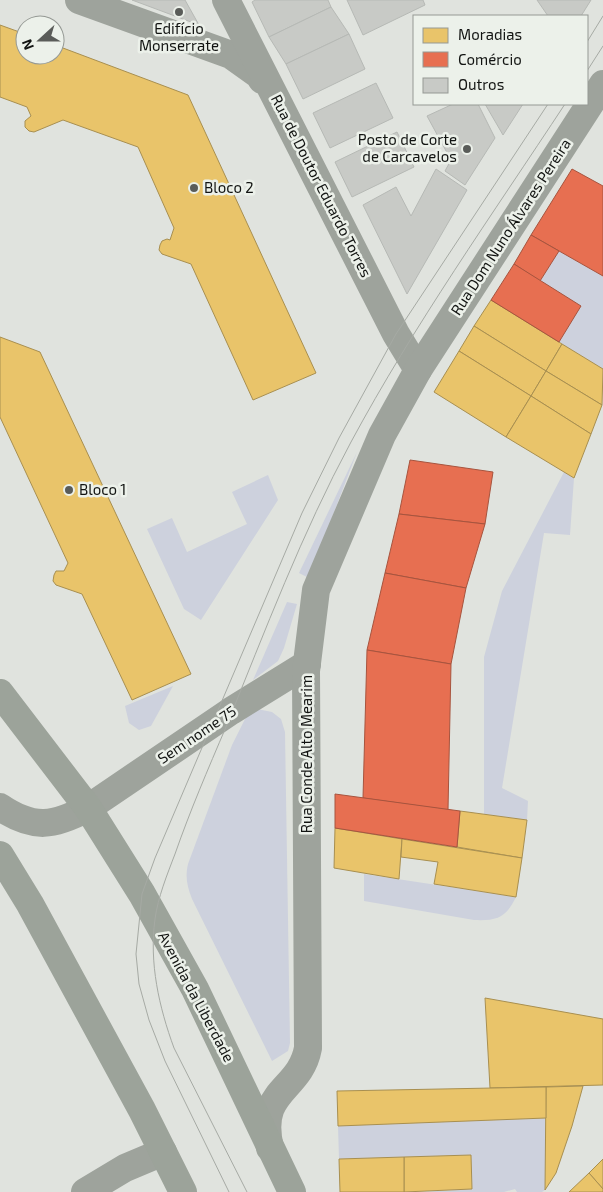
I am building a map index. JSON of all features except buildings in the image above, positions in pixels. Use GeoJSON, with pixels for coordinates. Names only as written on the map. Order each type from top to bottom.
{"type":"FeatureCollection","features":[{"type":"Feature","properties":{"kind":"main road","name":"Avenida da Liberdade"},"geometry":{"type":"LineString","coordinates":[[0,693],[88,808],[142,894],[195,989],[292,1192]]}},
{"type":"Feature","properties":{"kind":"main road"},"geometry":{"type":"LineString","coordinates":[[1,861],[30,904],[142,1110],[183,1192]]}},
{"type":"Feature","properties":{"kind":"street"},"geometry":{"type":"LineString","coordinates":[[79,0],[231,56],[259,75],[279,104]]}},
{"type":"Feature","properties":{"kind":"street","name":"Rua de Doutor Eduardo Torres"},"geometry":{"type":"LineString","coordinates":[[226,0],[396,334],[418,370]]}},
{"type":"Feature","properties":{"kind":"street","name":"Rua Dom Nuno Álvares Pereira"},"geometry":{"type":"LineString","coordinates":[[418,370],[603,84]]}},
{"type":"Feature","properties":{"kind":"street","name":"Rua Conde Alto Mearim"},"geometry":{"type":"LineString","coordinates":[[270,1148],[267,1120],[271,1107],[276,1098],[301,1070],[306,1061],[308,1048],[306,664],[316,590],[382,435],[418,370]]}},
{"type":"Feature","properties":{"kind":"street","name":"Sem nome 75"},"geometry":{"type":"LineString","coordinates":[[88,808],[231,711],[306,664]]}},
{"type":"Feature","properties":{"kind":"street"},"geometry":{"type":"LineString","coordinates":[[0,807],[15,817],[47,824],[70,817],[88,808]]}},
{"type":"Feature","properties":{"kind":"street"},"geometry":{"type":"LineString","coordinates":[[85,1192],[125,1168],[163,1152]]}},
{"type":"Feature","properties":{"kind":"shaded area"},"geometry":{"type":"Polygon","coordinates":[[[559,251],[603,276],[603,369],[559,342],[580,306],[540,281],[559,251]]]}},
{"type":"Feature","properties":{"kind":"shaded area"},"geometry":{"type":"Polygon","coordinates":[[[357,452],[309,578],[299,573],[357,452]]]}},
{"type":"Feature","properties":{"kind":"shaded area"},"geometry":{"type":"Polygon","coordinates":[[[564,472],[574,478],[570,535],[544,533],[502,788],[528,801],[527,820],[484,814],[484,657],[502,591],[564,472]]]}},
{"type":"Feature","properties":{"kind":"shaded area"},"geometry":{"type":"Polygon","coordinates":[[[268,475],[278,500],[201,620],[184,609],[147,529],[172,518],[187,552],[247,524],[232,492],[268,475]]]}},
{"type":"Feature","properties":{"kind":"shaded area"},"geometry":{"type":"Polygon","coordinates":[[[287,602],[297,604],[284,648],[278,661],[253,680],[287,602]]]}},
{"type":"Feature","properties":{"kind":"shaded area"},"geometry":{"type":"Polygon","coordinates":[[[173,686],[151,726],[139,730],[129,723],[125,706],[173,686]]]}},
{"type":"Feature","properties":{"kind":"shaded area"},"geometry":{"type":"Polygon","coordinates":[[[257,709],[272,712],[281,719],[285,732],[290,1043],[288,1051],[272,1061],[192,899],[187,877],[188,864],[232,745],[245,719],[257,709]]]}},
{"type":"Feature","properties":{"kind":"shaded area"},"geometry":{"type":"Polygon","coordinates":[[[364,874],[516,897],[508,910],[500,917],[488,920],[474,920],[364,901],[364,874]]]}},
{"type":"Feature","properties":{"kind":"shaded area"},"geometry":{"type":"Polygon","coordinates":[[[546,1118],[545,1190],[542,1192],[517,1192],[515,1189],[504,1192],[420,1192],[472,1189],[471,1155],[339,1159],[338,1126],[546,1118]]]}},
{"type":"Feature","properties":{"kind":"tram line"},"geometry":{"type":"LineString","coordinates":[[588,40],[603,16]]}},
{"type":"Feature","properties":{"kind":"tram line"},"geometry":{"type":"LineString","coordinates":[[588,69],[603,46]]}},
{"type":"Feature","properties":{"kind":"tram line"},"geometry":{"type":"LineString","coordinates":[[229,1192],[165,1061],[149,1020],[139,984],[136,954],[142,894],[155,858],[302,513],[339,438],[396,334],[547,105]]}},
{"type":"Feature","properties":{"kind":"tram line"},"geometry":{"type":"LineString","coordinates":[[247,1192],[174,1048],[164,1017],[154,968],[153,935],[156,911],[166,878],[193,806],[300,547],[333,476],[375,398],[427,313],[564,105]]}},
{"type":"Feature","properties":{"kind":"place","name":"Edifício Monserrate"},"geometry":{"type":"Point","coordinates":[179,12]}},
{"type":"Feature","properties":{"kind":"place","name":"Posto de Corte de Carcavelos"},"geometry":{"type":"Point","coordinates":[467,149]}},
{"type":"Feature","properties":{"kind":"place","name":"Bloco 2"},"geometry":{"type":"Point","coordinates":[194,188]}},
{"type":"Feature","properties":{"kind":"place","name":"Bloco 1"},"geometry":{"type":"Point","coordinates":[69,490]}}]}
